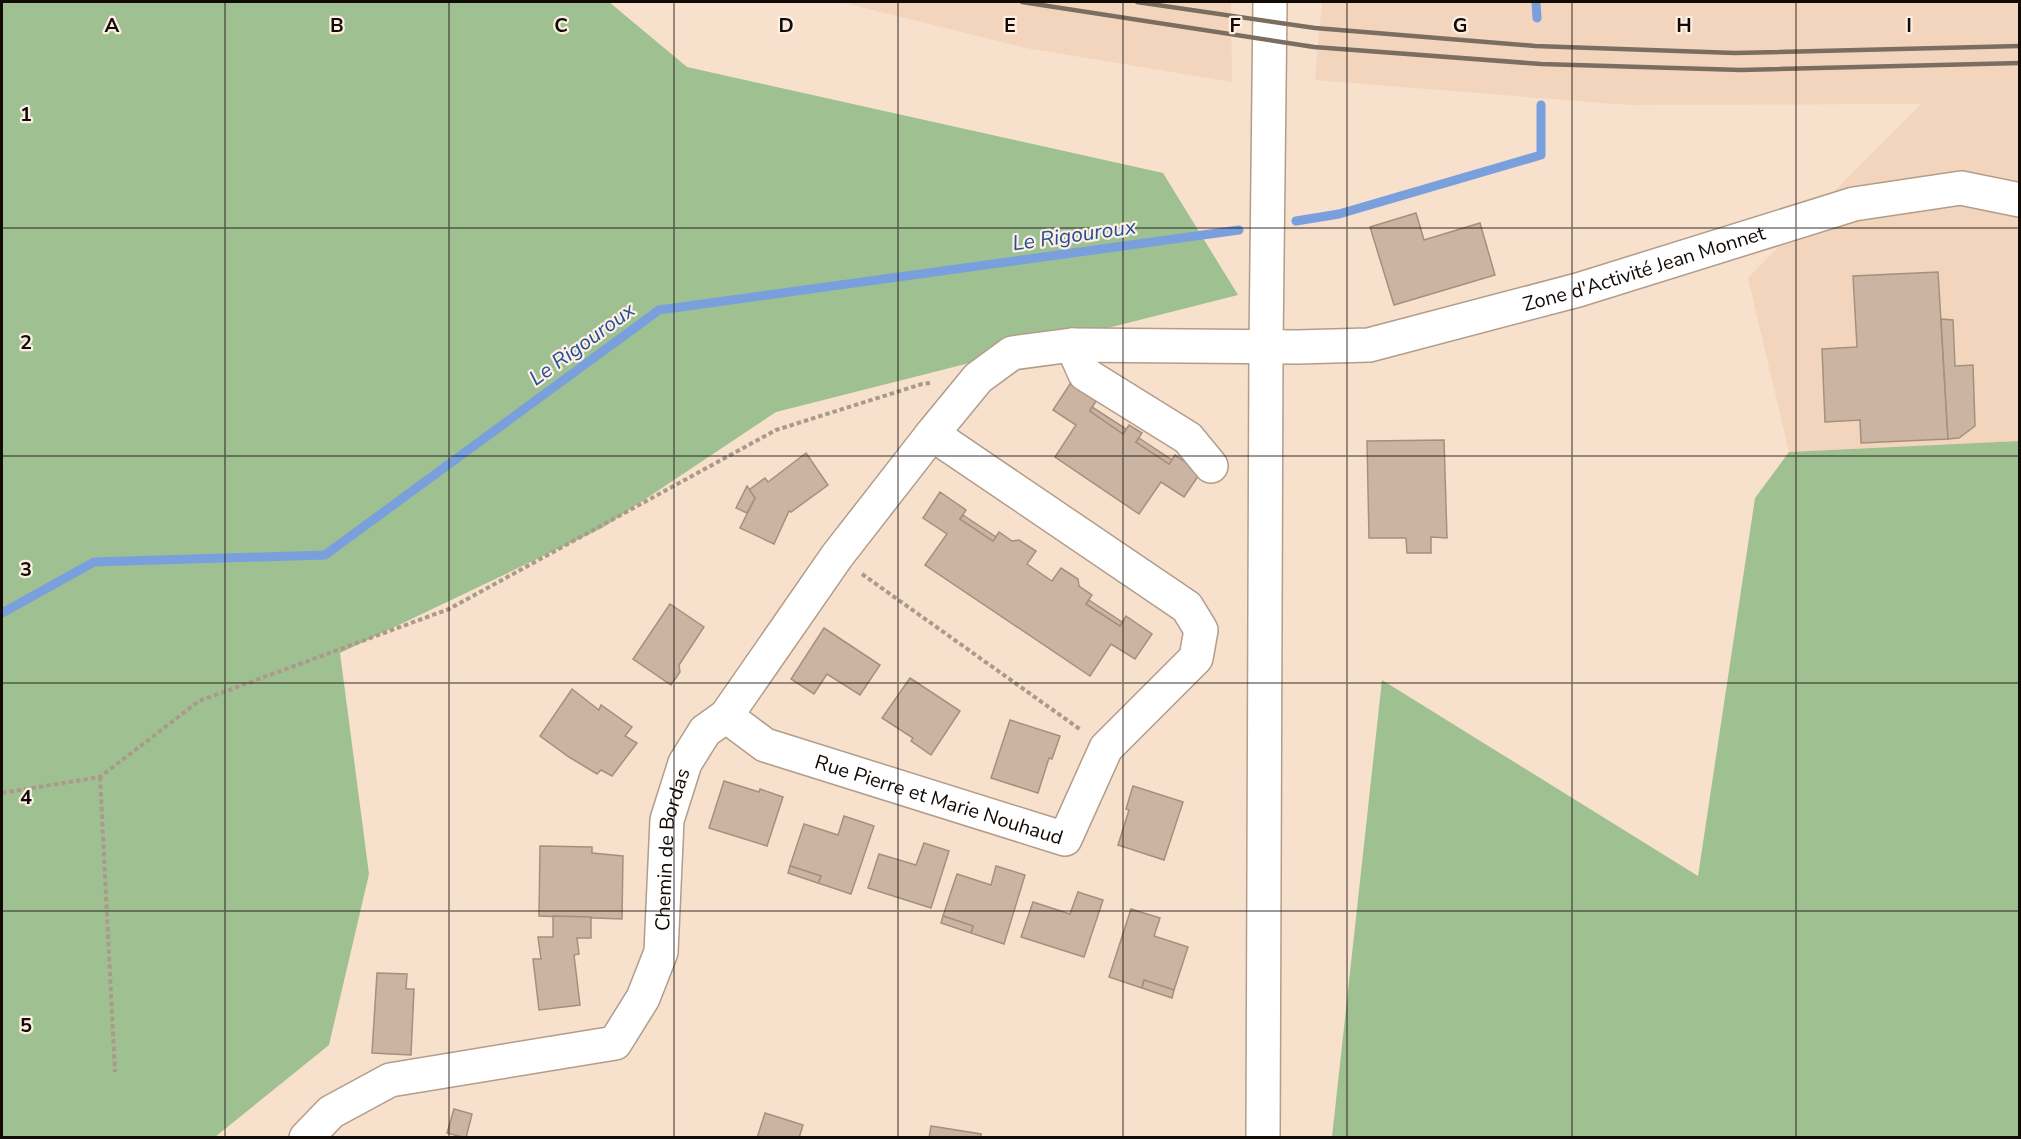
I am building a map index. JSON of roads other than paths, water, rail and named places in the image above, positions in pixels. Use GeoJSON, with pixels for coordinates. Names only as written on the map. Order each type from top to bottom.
{"type":"FeatureCollection","features":[{"type":"Feature","properties":{"kind":"street"},"geometry":{"type":"LineString","coordinates":[[1263,1137],[1266,345],[1270,2]]}},
{"type":"Feature","properties":{"kind":"street","name":"Zone d'Activité Jean Monnet"},"geometry":{"type":"LineString","coordinates":[[1266,345],[1369,345],[1578,290],[1854,204],[1961,188],[2019,200]]}},
{"type":"Feature","properties":{"kind":"street"},"geometry":{"type":"LineString","coordinates":[[726,716],[837,556],[932,434],[978,378],[1012,353],[1072,345],[1266,345]]}},
{"type":"Feature","properties":{"kind":"street"},"geometry":{"type":"LineString","coordinates":[[1072,345],[1085,374],[1188,438],[1211,466]]}},
{"type":"Feature","properties":{"kind":"street","name":"Rue Pierre et Marie Nouhaud"},"geometry":{"type":"LineString","coordinates":[[726,716],[765,745],[1065,839],[1106,748],[1196,658],[1201,630],[1188,607],[932,434]]}},
{"type":"Feature","properties":{"kind":"street","name":"Chemin de Bordas"},"geometry":{"type":"LineString","coordinates":[[306,1137],[331,1112],[390,1080],[615,1043],[643,998],[661,952],[667,820],[685,763],[705,731],[726,716]]}},
{"type":"Feature","properties":{"kind":"waterway","name":"Le Rigouroux"},"geometry":{"type":"LineString","coordinates":[[1536,2],[1537,18]]}},
{"type":"Feature","properties":{"kind":"waterway","name":"Le Rigouroux"},"geometry":{"type":"LineString","coordinates":[[1296,221],[1339,214],[1541,155],[1541,105]]}},
{"type":"Feature","properties":{"kind":"waterway","name":"Le Rigouroux"},"geometry":{"type":"LineString","coordinates":[[2,613],[94,562],[325,555],[659,310],[1239,230]]}},
{"type":"Feature","properties":{"kind":"railway"},"geometry":{"type":"LineString","coordinates":[[1022,2],[1314,47],[1541,64],[1741,70],[2020,63]]}},
{"type":"Feature","properties":{"kind":"railway"},"geometry":{"type":"LineString","coordinates":[[1137,2],[1315,28],[1535,46],[1735,53],[2020,46]]}}]}
